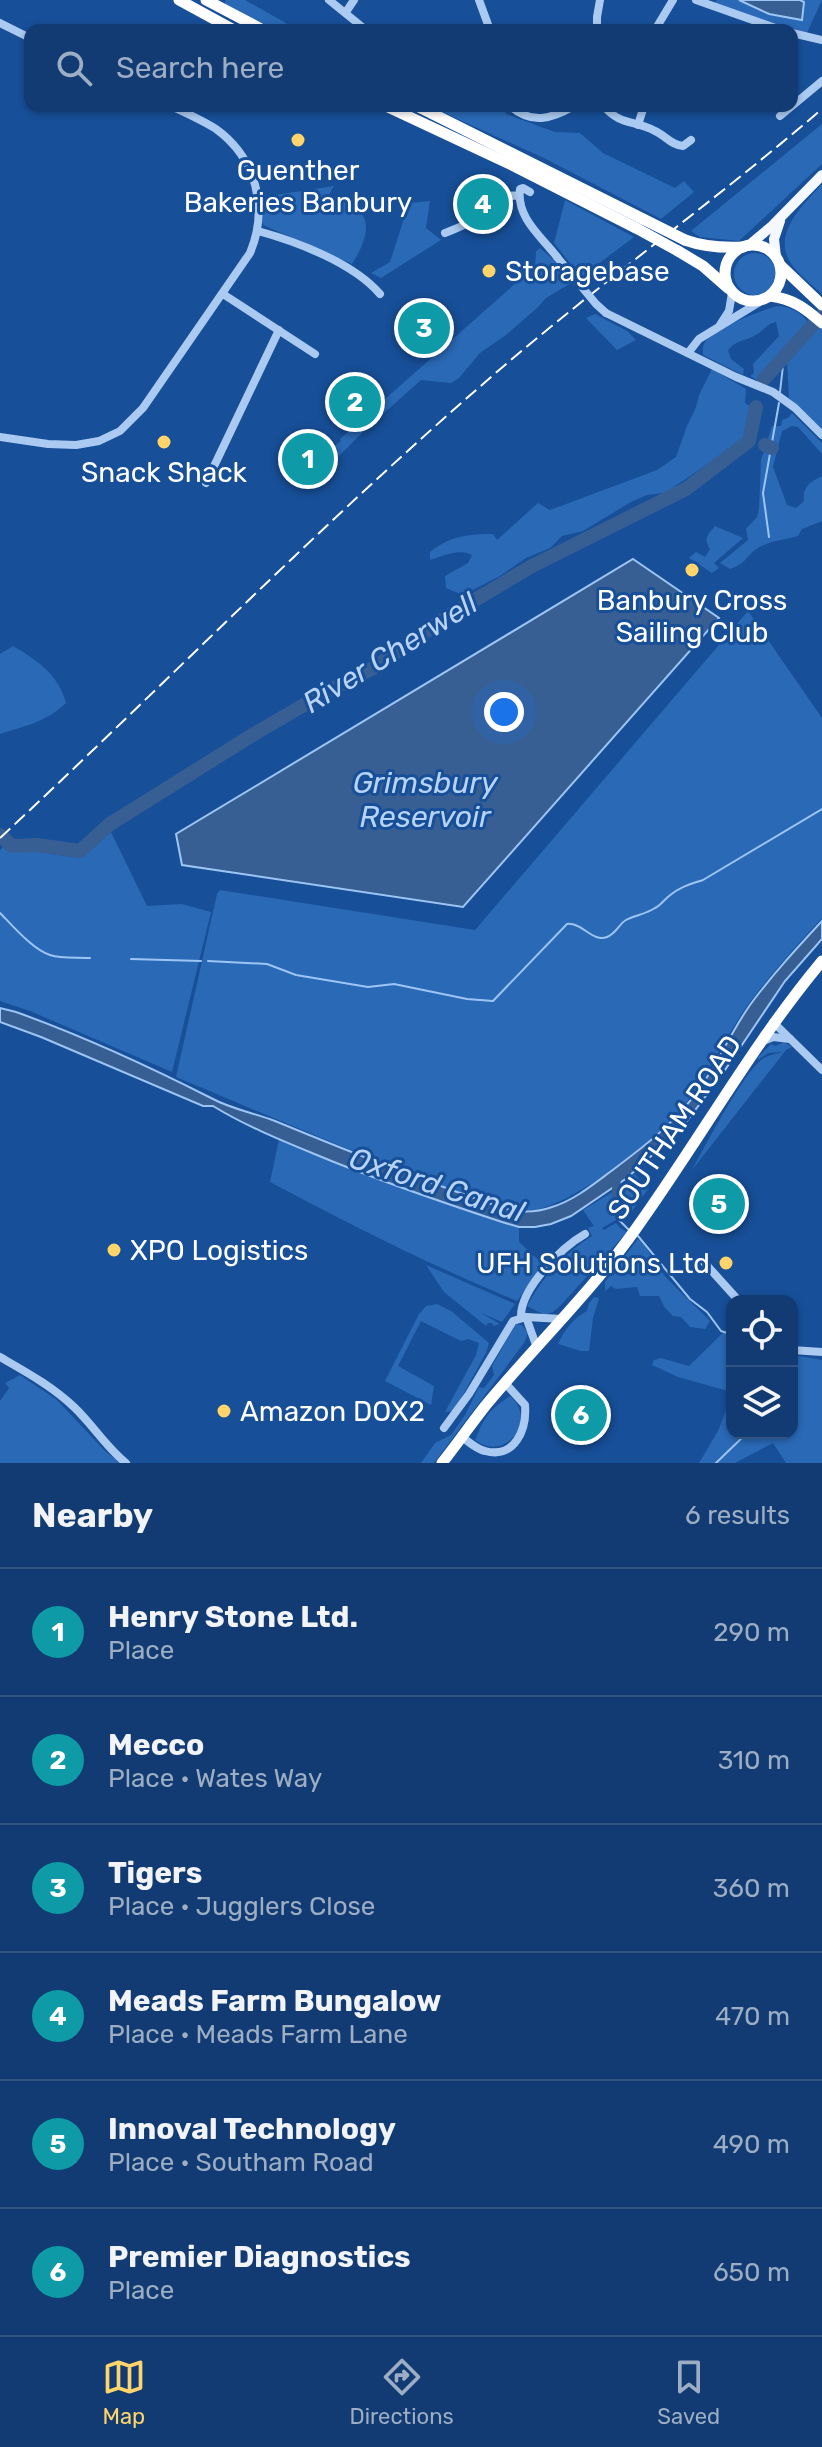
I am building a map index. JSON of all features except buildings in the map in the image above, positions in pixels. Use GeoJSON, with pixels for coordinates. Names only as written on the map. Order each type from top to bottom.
{"type":"FeatureCollection","features":[{"type":"Feature","properties":{"kind":"highway"},"geometry":{"type":"LineString","coordinates":[[179,0],[223,24]]}},
{"type":"Feature","properties":{"kind":"highway"},"geometry":{"type":"LineString","coordinates":[[206,0],[252,24]]}},
{"type":"Feature","properties":{"kind":"highway"},"geometry":{"type":"LineString","coordinates":[[399,112],[640,223]]}},
{"type":"Feature","properties":{"kind":"highway"},"geometry":{"type":"LineString","coordinates":[[428,112],[681,246],[747,301],[784,298],[805,308],[822,323]]}},
{"type":"Feature","properties":{"kind":"highway"},"geometry":{"type":"LineString","coordinates":[[681,246],[764,247],[822,305]]}},
{"type":"Feature","properties":{"kind":"highway"},"geometry":{"type":"LineString","coordinates":[[731,290],[726,280],[726,264],[736,251],[746,246]]}},
{"type":"Feature","properties":{"kind":"highway"},"geometry":{"type":"LineString","coordinates":[[766,298],[780,283],[778,261]]}},
{"type":"Feature","properties":{"kind":"highway","name":"SOUTHAM ROAD"},"geometry":{"type":"LineString","coordinates":[[442,1463],[633,1233],[773,1022],[822,961]]}},
{"type":"Feature","properties":{"kind":"main road"},"geometry":{"type":"LineString","coordinates":[[746,246],[783,215],[822,175]]}},
{"type":"Feature","properties":{"kind":"main road"},"geometry":{"type":"LineString","coordinates":[[778,261],[774,239],[783,215]]}},
{"type":"Feature","properties":{"kind":"street"},"geometry":{"type":"LineString","coordinates":[[329,0],[359,24]]}},
{"type":"Feature","properties":{"kind":"street"},"geometry":{"type":"LineString","coordinates":[[346,12],[354,0]]}},
{"type":"Feature","properties":{"kind":"street"},"geometry":{"type":"LineString","coordinates":[[479,0],[488,24]]}},
{"type":"Feature","properties":{"kind":"street"},"geometry":{"type":"LineString","coordinates":[[597,24],[600,0]]}},
{"type":"Feature","properties":{"kind":"street"},"geometry":{"type":"LineString","coordinates":[[659,24],[673,0]]}},
{"type":"Feature","properties":{"kind":"street"},"geometry":{"type":"LineString","coordinates":[[696,0],[751,24]]}},
{"type":"Feature","properties":{"kind":"street"},"geometry":{"type":"LineString","coordinates":[[0,23],[24,35]]}},
{"type":"Feature","properties":{"kind":"street"},"geometry":{"type":"LineString","coordinates":[[798,34],[822,40]]}},
{"type":"Feature","properties":{"kind":"street"},"geometry":{"type":"LineString","coordinates":[[798,101],[822,81]]}},
{"type":"Feature","properties":{"kind":"street"},"geometry":{"type":"LineString","coordinates":[[0,437],[76,445],[99,441],[120,431],[143,408],[244,263],[258,231],[258,192],[250,170],[238,150],[212,127],[183,112]]}},
{"type":"Feature","properties":{"kind":"street"},"geometry":{"type":"LineString","coordinates":[[519,112],[527,117],[542,119],[559,112]]}},
{"type":"Feature","properties":{"kind":"street"},"geometry":{"type":"LineString","coordinates":[[609,112],[612,116],[656,131],[677,145],[683,146],[691,140]]}},
{"type":"Feature","properties":{"kind":"street"},"geometry":{"type":"LineString","coordinates":[[638,125],[642,112]]}},
{"type":"Feature","properties":{"kind":"street"},"geometry":{"type":"LineString","coordinates":[[780,116],[785,112]]}},
{"type":"Feature","properties":{"kind":"street"},"geometry":{"type":"LineString","coordinates":[[530,192],[521,188],[519,196],[531,227],[606,313],[770,391],[795,408],[822,435]]}},
{"type":"Feature","properties":{"kind":"street"},"geometry":{"type":"LineString","coordinates":[[445,233],[474,219],[500,198],[519,196]]}},
{"type":"Feature","properties":{"kind":"street"},"geometry":{"type":"LineString","coordinates":[[258,231],[348,268],[380,294]]}},
{"type":"Feature","properties":{"kind":"street"},"geometry":{"type":"LineString","coordinates":[[720,326],[729,311],[731,290]]}},
{"type":"Feature","properties":{"kind":"street"},"geometry":{"type":"LineString","coordinates":[[223,294],[315,354]]}},
{"type":"Feature","properties":{"kind":"street"},"geometry":{"type":"LineString","coordinates":[[688,353],[699,339],[766,298]]}},
{"type":"Feature","properties":{"kind":"street"},"geometry":{"type":"LineString","coordinates":[[206,483],[279,330]]}},
{"type":"Feature","properties":{"kind":"street"},"geometry":{"type":"LineString","coordinates":[[785,1006],[784,1023],[791,1039]]}},
{"type":"Feature","properties":{"kind":"street"},"geometry":{"type":"LineString","coordinates":[[773,1022],[822,1070]]}},
{"type":"Feature","properties":{"kind":"street"},"geometry":{"type":"LineString","coordinates":[[756,1047],[773,1037],[791,1039]]}},
{"type":"Feature","properties":{"kind":"street","name":"SOUTHAM ROAD"},"geometry":{"type":"LineString","coordinates":[[444,1428],[469,1394],[509,1325],[524,1317],[521,1307],[541,1275],[564,1249],[585,1234]]}},
{"type":"Feature","properties":{"kind":"street"},"geometry":{"type":"LineString","coordinates":[[702,1260],[734,1295]]}},
{"type":"Feature","properties":{"kind":"street"},"geometry":{"type":"LineString","coordinates":[[537,1348],[524,1317],[563,1319]]}},
{"type":"Feature","properties":{"kind":"street"},"geometry":{"type":"LineString","coordinates":[[798,1350],[822,1352]]}},
{"type":"Feature","properties":{"kind":"street"},"geometry":{"type":"LineString","coordinates":[[0,1357],[62,1396],[126,1463]]}},
{"type":"Feature","properties":{"kind":"street"},"geometry":{"type":"LineString","coordinates":[[462,1437],[479,1449],[496,1452],[508,1450],[517,1441],[524,1430],[525,1405],[506,1384]]}},
{"type":"Feature","properties":{"kind":"shaded area"},"geometry":{"type":"Polygon","coordinates":[[[226,0],[245,0],[287,24],[261,24],[224,5],[226,0]]]}},
{"type":"Feature","properties":{"kind":"shaded area"},"geometry":{"type":"Polygon","coordinates":[[[717,0],[739,0],[769,14],[804,2],[800,0],[822,0],[806,35],[798,32],[798,24],[772,24],[715,3],[717,0]]]}},
{"type":"Feature","properties":{"kind":"shaded area"},"geometry":{"type":"Polygon","coordinates":[[[442,112],[505,112],[555,132],[580,133],[603,153],[675,188],[684,181],[694,192],[661,219],[544,158],[442,112]]]}},
{"type":"Feature","properties":{"kind":"shaded area"},"geometry":{"type":"Polygon","coordinates":[[[822,124],[822,164],[739,241],[700,237],[691,231],[822,124]]]}},
{"type":"Feature","properties":{"kind":"shaded area"},"geometry":{"type":"Polygon","coordinates":[[[822,184],[822,294],[790,262],[785,251],[785,240],[792,220],[822,184]]]}},
{"type":"Feature","properties":{"kind":"shaded area"},"geometry":{"type":"Polygon","coordinates":[[[334,186],[329,195],[355,209],[366,222],[362,244],[352,264],[263,225],[262,197],[334,186]]]}},
{"type":"Feature","properties":{"kind":"shaded area"},"geometry":{"type":"Polygon","coordinates":[[[565,200],[634,237],[581,277],[554,243],[565,200]]]}},
{"type":"Feature","properties":{"kind":"shaded area"},"geometry":{"type":"Polygon","coordinates":[[[430,201],[426,228],[441,240],[381,278],[371,273],[390,262],[409,203],[430,201]]]}},
{"type":"Feature","properties":{"kind":"shaded area"},"geometry":{"type":"Polygon","coordinates":[[[540,248],[555,261],[571,283],[546,298],[506,335],[480,353],[459,378],[451,383],[421,380],[333,462],[334,446],[340,439],[535,266],[536,251],[540,248]]]}},
{"type":"Feature","properties":{"kind":"shaded area"},"geometry":{"type":"Polygon","coordinates":[[[755,253],[770,259],[776,274],[770,289],[755,295],[740,289],[734,274],[740,259],[755,253]]]}},
{"type":"Feature","properties":{"kind":"shaded area"},"geometry":{"type":"Polygon","coordinates":[[[778,306],[796,311],[810,325],[761,380],[750,376],[754,373],[753,364],[779,336],[776,322],[728,350],[731,359],[744,369],[743,375],[703,355],[705,342],[718,331],[750,315],[778,306]]]}},
{"type":"Feature","properties":{"kind":"shaded area"},"geometry":{"type":"Polygon","coordinates":[[[595,314],[627,331],[636,340],[617,350],[586,318],[595,314]]]}},
{"type":"Feature","properties":{"kind":"shaded area"},"geometry":{"type":"Polygon","coordinates":[[[822,324],[822,431],[789,398],[787,362],[822,324]]]}},
{"type":"Feature","properties":{"kind":"shaded area"},"geometry":{"type":"Polygon","coordinates":[[[712,369],[746,389],[745,403],[751,407],[746,438],[665,493],[647,495],[583,531],[562,536],[550,548],[526,558],[463,595],[446,588],[445,576],[468,563],[472,555],[457,552],[430,560],[430,552],[444,542],[484,534],[493,534],[497,540],[538,503],[550,510],[657,470],[676,457],[712,369]]]}},
{"type":"Feature","properties":{"kind":"shaded area"},"geometry":{"type":"Polygon","coordinates":[[[792,413],[822,443],[822,454],[798,427],[792,426],[782,431],[773,467],[787,505],[796,508],[804,501],[808,486],[822,476],[822,521],[802,529],[798,536],[760,547],[730,569],[720,563],[748,540],[746,529],[757,517],[761,460],[772,426],[781,426],[782,420],[792,413]]]}},
{"type":"Feature","properties":{"kind":"shaded area"},"geometry":{"type":"Polygon","coordinates":[[[715,526],[743,538],[714,563],[719,568],[712,573],[689,558],[696,552],[705,557],[710,549],[707,537],[715,526]]]}},
{"type":"Feature","properties":{"kind":"shaded area"},"geometry":{"type":"Polygon","coordinates":[[[748,611],[822,718],[822,918],[747,1006],[688,1101],[666,1126],[631,1156],[589,1185],[549,1206],[533,1210],[510,1208],[470,1197],[176,1077],[220,890],[475,930],[748,611]]]}},
{"type":"Feature","properties":{"kind":"shaded area"},"geometry":{"type":"Polygon","coordinates":[[[13,646],[52,676],[66,703],[43,719],[0,734],[0,654],[13,646]]]}},
{"type":"Feature","properties":{"kind":"shaded area"},"geometry":{"type":"Polygon","coordinates":[[[111,832],[147,906],[182,904],[211,912],[172,1072],[0,1001],[0,850],[3,847],[81,858],[111,832]]]}},
{"type":"Feature","properties":{"kind":"shaded area"},"geometry":{"type":"Polygon","coordinates":[[[784,1042],[792,1047],[786,1050],[692,1170],[746,1077],[764,1058],[782,1052],[768,1053],[758,1060],[758,1057],[771,1044],[775,1046],[784,1042]]]}},
{"type":"Feature","properties":{"kind":"shaded area"},"geometry":{"type":"Polygon","coordinates":[[[279,1139],[363,1173],[519,1227],[519,1242],[544,1265],[517,1301],[423,1259],[270,1182],[279,1139]]]}},
{"type":"Feature","properties":{"kind":"shaded area"},"geometry":{"type":"Polygon","coordinates":[[[635,1174],[648,1189],[624,1222],[622,1186],[635,1174]]]}},
{"type":"Feature","properties":{"kind":"shaded area"},"geometry":{"type":"Polygon","coordinates":[[[614,1191],[616,1220],[602,1228],[604,1230],[616,1223],[627,1232],[553,1312],[545,1315],[527,1306],[555,1266],[592,1236],[588,1228],[594,1226],[583,1210],[614,1191]]]}},
{"type":"Feature","properties":{"kind":"shaded area"},"geometry":{"type":"Polygon","coordinates":[[[638,1239],[664,1275],[710,1321],[705,1329],[690,1327],[681,1317],[673,1316],[665,1308],[659,1296],[640,1296],[637,1287],[616,1289],[611,1286],[605,1291],[605,1282],[638,1239]]]}},
{"type":"Feature","properties":{"kind":"shaded area"},"geometry":{"type":"Polygon","coordinates":[[[426,1265],[515,1304],[502,1322],[481,1313],[500,1324],[493,1326],[488,1323],[486,1326],[444,1292],[426,1265]]]}},
{"type":"Feature","properties":{"kind":"shaded area"},"geometry":{"type":"Polygon","coordinates":[[[594,1297],[599,1298],[589,1351],[558,1344],[577,1317],[587,1311],[594,1297]]]}},
{"type":"Feature","properties":{"kind":"shaded area"},"geometry":{"type":"Polygon","coordinates":[[[437,1304],[451,1311],[489,1343],[454,1411],[445,1412],[476,1355],[479,1343],[468,1339],[461,1341],[421,1321],[398,1366],[434,1386],[431,1405],[385,1381],[419,1314],[426,1306],[437,1304]]]}},
{"type":"Feature","properties":{"kind":"shaded area"},"geometry":{"type":"Polygon","coordinates":[[[516,1324],[522,1325],[528,1333],[524,1343],[434,1463],[421,1463],[435,1443],[451,1435],[479,1387],[484,1388],[494,1375],[492,1366],[516,1324]]]}},
{"type":"Feature","properties":{"kind":"shaded area"},"geometry":{"type":"Polygon","coordinates":[[[726,1330],[726,1390],[678,1377],[652,1365],[654,1360],[661,1358],[689,1366],[726,1330]]]}},
{"type":"Feature","properties":{"kind":"shaded area"},"geometry":{"type":"Polygon","coordinates":[[[798,1356],[822,1360],[822,1463],[786,1463],[773,1443],[735,1463],[699,1463],[726,1410],[726,1439],[798,1439],[798,1356]]]}},
{"type":"Feature","properties":{"kind":"shaded area"},"geometry":{"type":"Polygon","coordinates":[[[20,1375],[57,1400],[120,1463],[0,1463],[0,1401],[9,1388],[5,1383],[20,1375]]]}},
{"type":"Feature","properties":{"kind":"shaded area"},"geometry":{"type":"Polygon","coordinates":[[[510,1396],[518,1406],[521,1417],[514,1436],[497,1446],[486,1446],[475,1440],[488,1415],[510,1396]]]}},
{"type":"Feature","properties":{"kind":"water"},"geometry":{"type":"Polygon","coordinates":[[[739,0],[800,0],[804,2],[802,20],[769,14],[739,0]]]}},
{"type":"Feature","properties":{"kind":"water","name":"Grimsbury Reservoir"},"geometry":{"type":"Polygon","coordinates":[[[633,559],[719,618],[463,907],[182,865],[176,834],[633,559]]]}},
{"type":"Feature","properties":{"kind":"water","name":"Oxford Canal"},"geometry":{"type":"Polygon","coordinates":[[[822,921],[822,939],[785,981],[721,1076],[680,1130],[627,1178],[571,1216],[535,1227],[502,1222],[359,1172],[261,1131],[213,1106],[203,1106],[0,1022],[0,1008],[16,1012],[115,1052],[226,1105],[474,1198],[509,1210],[534,1211],[560,1204],[584,1191],[638,1151],[670,1122],[706,1079],[750,1005],[822,921]]]}},
{"type":"Feature","properties":{"kind":"waterway","name":"River Cherwell"},"geometry":{"type":"LineString","coordinates":[[764,379],[822,315]]}},
{"type":"Feature","properties":{"kind":"waterway"},"geometry":{"type":"LineString","coordinates":[[780,392],[784,357]]}},
{"type":"Feature","properties":{"kind":"waterway"},"geometry":{"type":"LineString","coordinates":[[769,537],[763,493],[779,403]]}},
{"type":"Feature","properties":{"kind":"waterway","name":"River Cherwell"},"geometry":{"type":"LineString","coordinates":[[0,835],[12,846],[37,845],[80,851],[110,824],[254,734],[375,667],[448,616],[532,566],[686,489],[749,441],[756,407]]}},
{"type":"Feature","properties":{"kind":"waterway"},"geometry":{"type":"LineString","coordinates":[[765,445],[772,448]]}},
{"type":"Feature","properties":{"kind":"waterway"},"geometry":{"type":"LineString","coordinates":[[208,961],[267,964],[296,975],[368,987],[394,984],[467,999],[493,1001],[567,924],[578,926],[597,937],[607,937],[626,920],[651,910],[677,890],[703,880],[822,809]]}},
{"type":"Feature","properties":{"kind":"waterway"},"geometry":{"type":"LineString","coordinates":[[0,913],[43,952],[59,957],[90,958]]}},
{"type":"Feature","properties":{"kind":"waterway"},"geometry":{"type":"LineString","coordinates":[[131,959],[201,961]]}},
{"type":"Feature","properties":{"kind":"waterway"},"geometry":{"type":"LineString","coordinates":[[615,1201],[617,1178]]}},
{"type":"Feature","properties":{"kind":"waterway"},"geometry":{"type":"LineString","coordinates":[[615,1201],[619,1220],[629,1230]]}},
{"type":"Feature","properties":{"kind":"waterway"},"geometry":{"type":"LineString","coordinates":[[638,1236],[690,1299],[726,1333]]}},
{"type":"Feature","properties":{"kind":"waterway"},"geometry":{"type":"LineString","coordinates":[[716,1463],[741,1439]]}},
{"type":"Feature","properties":{"kind":"railway"},"geometry":{"type":"LineString","coordinates":[[0,838],[414,445],[561,319],[822,109]]}},
{"type":"Feature","properties":{"kind":"place","name":"Guenther Bakeries Banbury"},"geometry":{"type":"Point","coordinates":[298,140]}},
{"type":"Feature","properties":{"kind":"place","name":"Meads Farm Bungalow"},"geometry":{"type":"Point","coordinates":[483,204]}},
{"type":"Feature","properties":{"kind":"place","name":"Storagebase"},"geometry":{"type":"Point","coordinates":[489,271]}},
{"type":"Feature","properties":{"kind":"place","name":"Tigers"},"geometry":{"type":"Point","coordinates":[424,328]}},
{"type":"Feature","properties":{"kind":"place","name":"Mecco"},"geometry":{"type":"Point","coordinates":[355,402]}},
{"type":"Feature","properties":{"kind":"place","name":"Snack Shack"},"geometry":{"type":"Point","coordinates":[164,442]}},
{"type":"Feature","properties":{"kind":"place","name":"Henry Stone Ltd."},"geometry":{"type":"Point","coordinates":[308,459]}},
{"type":"Feature","properties":{"kind":"place","name":"Banbury Cross Sailing Club"},"geometry":{"type":"Point","coordinates":[692,570]}},
{"type":"Feature","properties":{"kind":"place","name":"Innoval Technology"},"geometry":{"type":"Point","coordinates":[719,1204]}},
{"type":"Feature","properties":{"kind":"place","name":"XPO Logistics"},"geometry":{"type":"Point","coordinates":[114,1250]}},
{"type":"Feature","properties":{"kind":"place","name":"UFH Solutions Ltd"},"geometry":{"type":"Point","coordinates":[726,1263]}},
{"type":"Feature","properties":{"kind":"place","name":"Amazon DOX2"},"geometry":{"type":"Point","coordinates":[224,1411]}},
{"type":"Feature","properties":{"kind":"place","name":"Premier Diagnostics"},"geometry":{"type":"Point","coordinates":[581,1415]}}]}
